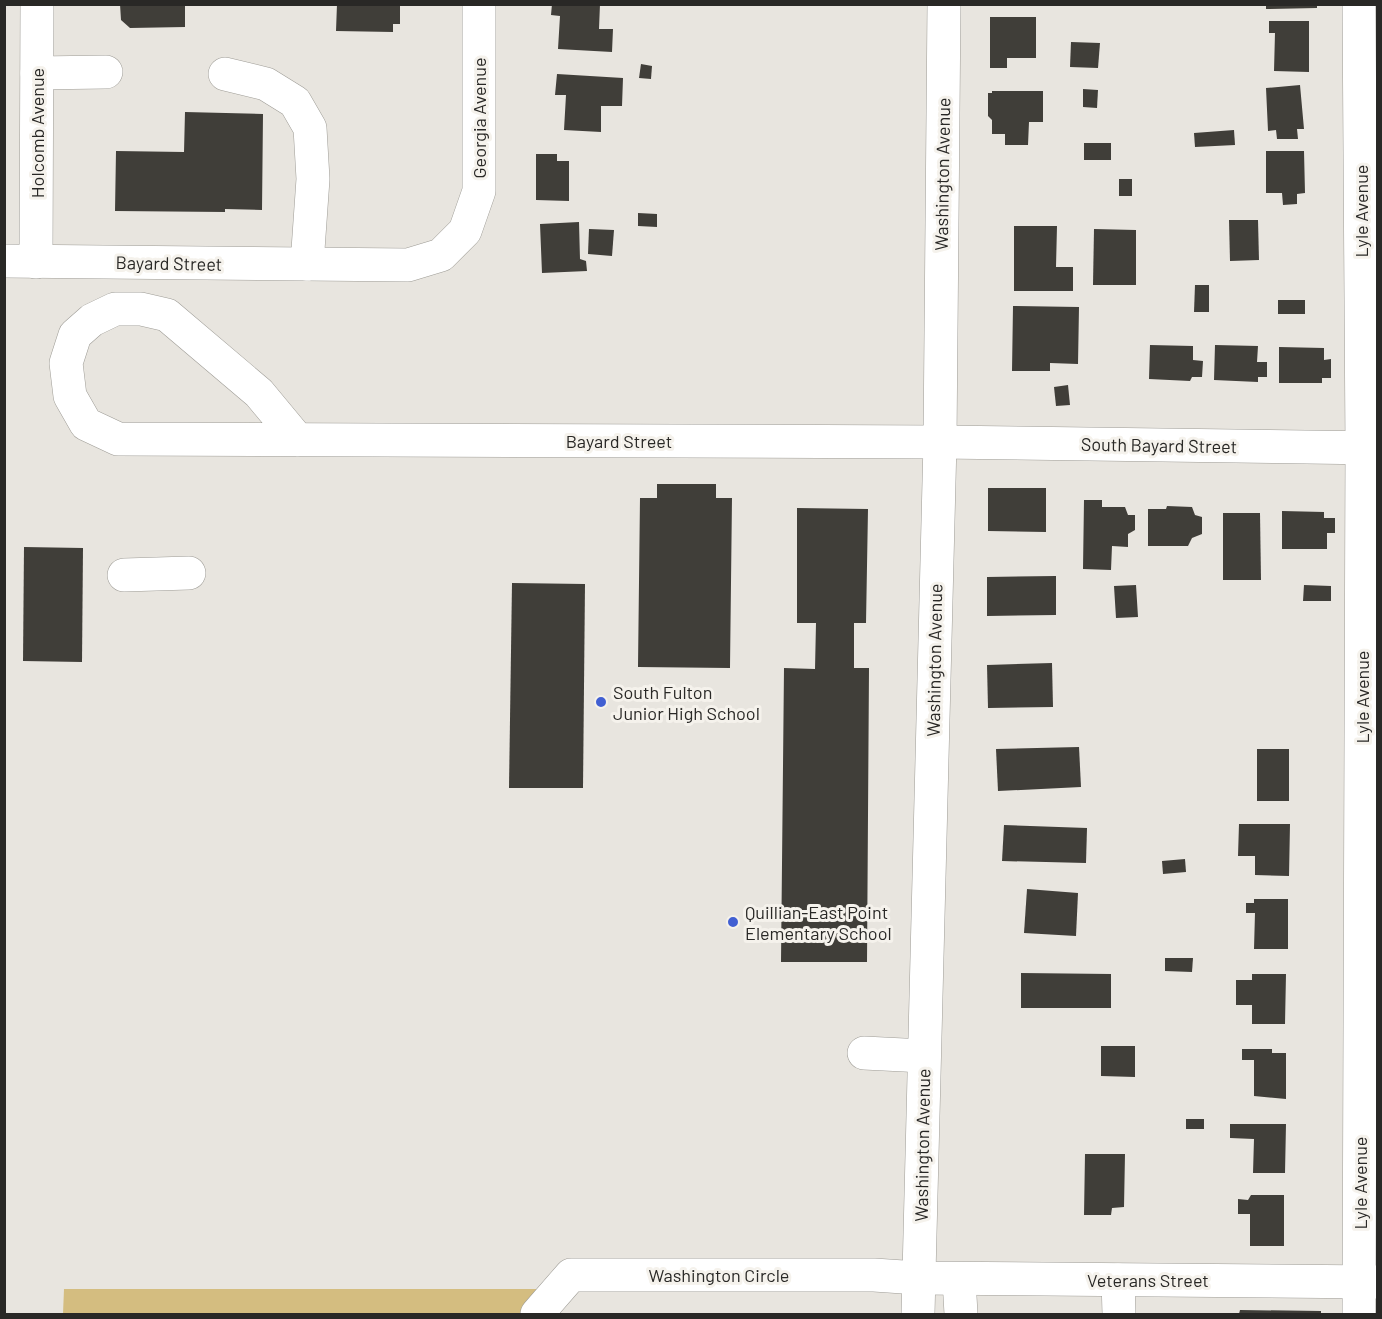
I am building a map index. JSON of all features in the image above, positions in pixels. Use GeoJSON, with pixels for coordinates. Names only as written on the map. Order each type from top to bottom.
{"type":"FeatureCollection","features":[{"type":"Feature","properties":{"kind":"street","name":"Holcomb Avenue"},"geometry":{"type":"LineString","coordinates":[[36,262],[37,4]]}},
{"type":"Feature","properties":{"kind":"street","name":"Georgia Avenue"},"geometry":{"type":"LineString","coordinates":[[441,255],[465,231],[479,190],[479,4]]}},
{"type":"Feature","properties":{"kind":"street","name":"Washington Avenue"},"geometry":{"type":"LineString","coordinates":[[918,1314],[940,442],[944,4]]}},
{"type":"Feature","properties":{"kind":"street","name":"Lyle Avenue"},"geometry":{"type":"LineString","coordinates":[[1359,4],[1370,448],[1369,1282],[1359,1314]]}},
{"type":"Feature","properties":{"kind":"street"},"geometry":{"type":"LineString","coordinates":[[37,73],[106,72]]}},
{"type":"Feature","properties":{"kind":"street"},"geometry":{"type":"LineString","coordinates":[[225,74],[266,84],[296,102],[310,128],[312,179],[307,264]]}},
{"type":"Feature","properties":{"kind":"street","name":"Bayard Street"},"geometry":{"type":"LineString","coordinates":[[4,261],[408,265],[441,255]]}},
{"type":"Feature","properties":{"kind":"street","name":"Bayard Street"},"geometry":{"type":"LineString","coordinates":[[298,440],[259,393],[167,315],[141,309],[115,309],[92,320],[75,335],[66,363],[70,396],[86,424],[118,439],[125,448],[190,449],[298,440],[940,442]]}},
{"type":"Feature","properties":{"kind":"street","name":"South Bayard Street"},"geometry":{"type":"LineString","coordinates":[[940,442],[1370,448]]}},
{"type":"Feature","properties":{"kind":"street"},"geometry":{"type":"LineString","coordinates":[[124,575],[189,573]]}},
{"type":"Feature","properties":{"kind":"street"},"geometry":{"type":"LineString","coordinates":[[864,1053],[924,1056]]}},
{"type":"Feature","properties":{"kind":"street","name":"Washington Circle"},"geometry":{"type":"LineString","coordinates":[[537,1314],[571,1275],[874,1275],[918,1278]]}},
{"type":"Feature","properties":{"kind":"street","name":"Veterans Street"},"geometry":{"type":"LineString","coordinates":[[918,1278],[1369,1282]]}},
{"type":"Feature","properties":{"kind":"street"},"geometry":{"type":"LineString","coordinates":[[959,1279],[961,1314]]}},
{"type":"Feature","properties":{"kind":"street"},"geometry":{"type":"LineString","coordinates":[[1118,1280],[1119,1314]]}},
{"type":"Feature","properties":{"kind":"shaded area"},"geometry":{"type":"Polygon","coordinates":[[[64,1289],[551,1289],[540,1314],[63,1314],[64,1289]]]}},
{"type":"Feature","properties":{"kind":"building"},"geometry":{"type":"Polygon","coordinates":[[[120,4],[185,4],[185,27],[130,28],[121,20],[120,4]]]}},
{"type":"Feature","properties":{"kind":"building"},"geometry":{"type":"Polygon","coordinates":[[[337,4],[400,4],[400,24],[393,24],[393,32],[336,31],[337,4]]]}},
{"type":"Feature","properties":{"kind":"building"},"geometry":{"type":"Polygon","coordinates":[[[552,4],[600,4],[599,29],[613,29],[612,52],[558,49],[560,16],[551,15],[552,4]]]}},
{"type":"Feature","properties":{"kind":"building"},"geometry":{"type":"Polygon","coordinates":[[[1266,4],[1317,4],[1317,8],[1266,9],[1266,4]]]}},
{"type":"Feature","properties":{"kind":"building"},"geometry":{"type":"Polygon","coordinates":[[[990,17],[1036,17],[1036,58],[1007,58],[1007,68],[990,68],[990,17]]]}},
{"type":"Feature","properties":{"kind":"building"},"geometry":{"type":"Polygon","coordinates":[[[1269,21],[1309,21],[1309,72],[1274,71],[1275,33],[1269,33],[1269,21]]]}},
{"type":"Feature","properties":{"kind":"building"},"geometry":{"type":"Polygon","coordinates":[[[1071,42],[1100,43],[1098,68],[1070,67],[1071,42]]]}},
{"type":"Feature","properties":{"kind":"building"},"geometry":{"type":"Polygon","coordinates":[[[641,64],[652,66],[651,79],[639,78],[641,64]]]}},
{"type":"Feature","properties":{"kind":"building"},"geometry":{"type":"Polygon","coordinates":[[[557,74],[623,78],[622,106],[601,106],[601,132],[564,130],[566,95],[555,95],[557,74]]]}},
{"type":"Feature","properties":{"kind":"building"},"geometry":{"type":"Polygon","coordinates":[[[1300,85],[1304,129],[1297,129],[1298,139],[1277,139],[1276,130],[1268,131],[1266,88],[1300,85]]]}},
{"type":"Feature","properties":{"kind":"building"},"geometry":{"type":"Polygon","coordinates":[[[1083,89],[1098,90],[1097,108],[1083,107],[1083,89]]]}},
{"type":"Feature","properties":{"kind":"building"},"geometry":{"type":"Polygon","coordinates":[[[992,91],[1043,91],[1043,122],[1029,122],[1028,145],[1005,145],[1005,134],[992,134],[992,120],[988,116],[988,93],[992,91]]]}},
{"type":"Feature","properties":{"kind":"building"},"geometry":{"type":"Polygon","coordinates":[[[185,112],[263,114],[262,210],[115,211],[116,151],[184,152],[185,112]]]}},
{"type":"Feature","properties":{"kind":"building"},"geometry":{"type":"Polygon","coordinates":[[[1234,130],[1235,145],[1195,147],[1194,133],[1234,130]]]}},
{"type":"Feature","properties":{"kind":"building"},"geometry":{"type":"Polygon","coordinates":[[[1084,143],[1111,143],[1111,160],[1084,160],[1084,143]]]}},
{"type":"Feature","properties":{"kind":"building"},"geometry":{"type":"Polygon","coordinates":[[[1266,151],[1304,151],[1305,193],[1297,194],[1297,204],[1283,205],[1282,193],[1266,193],[1266,151]]]}},
{"type":"Feature","properties":{"kind":"building"},"geometry":{"type":"Polygon","coordinates":[[[536,154],[557,154],[557,161],[569,161],[569,201],[536,200],[536,154]]]}},
{"type":"Feature","properties":{"kind":"building"},"geometry":{"type":"Polygon","coordinates":[[[1119,179],[1132,179],[1132,196],[1119,196],[1119,179]]]}},
{"type":"Feature","properties":{"kind":"building"},"geometry":{"type":"Polygon","coordinates":[[[638,213],[657,214],[657,227],[638,226],[638,213]]]}},
{"type":"Feature","properties":{"kind":"building"},"geometry":{"type":"Polygon","coordinates":[[[1229,220],[1258,220],[1259,260],[1230,261],[1229,220]]]}},
{"type":"Feature","properties":{"kind":"building"},"geometry":{"type":"Polygon","coordinates":[[[579,222],[580,259],[586,261],[587,271],[542,273],[540,224],[579,222]]]}},
{"type":"Feature","properties":{"kind":"building"},"geometry":{"type":"Polygon","coordinates":[[[1014,226],[1057,226],[1056,267],[1073,267],[1073,291],[1014,291],[1014,226]]]}},
{"type":"Feature","properties":{"kind":"building"},"geometry":{"type":"Polygon","coordinates":[[[589,229],[614,230],[612,256],[588,254],[589,229]]]}},
{"type":"Feature","properties":{"kind":"building"},"geometry":{"type":"Polygon","coordinates":[[[1094,229],[1136,230],[1136,285],[1093,285],[1094,229]]]}},
{"type":"Feature","properties":{"kind":"building"},"geometry":{"type":"Polygon","coordinates":[[[1195,285],[1209,285],[1209,312],[1194,312],[1195,285]]]}},
{"type":"Feature","properties":{"kind":"building"},"geometry":{"type":"Polygon","coordinates":[[[1278,300],[1305,300],[1305,314],[1278,314],[1278,300]]]}},
{"type":"Feature","properties":{"kind":"building"},"geometry":{"type":"Polygon","coordinates":[[[1013,306],[1079,307],[1078,364],[1050,363],[1050,371],[1012,371],[1013,306]]]}},
{"type":"Feature","properties":{"kind":"building"},"geometry":{"type":"Polygon","coordinates":[[[1150,345],[1193,346],[1193,360],[1203,361],[1202,377],[1192,377],[1190,381],[1149,379],[1150,345]]]}},
{"type":"Feature","properties":{"kind":"building"},"geometry":{"type":"Polygon","coordinates":[[[1215,345],[1258,346],[1257,362],[1267,362],[1267,377],[1258,377],[1258,382],[1214,380],[1215,345]]]}},
{"type":"Feature","properties":{"kind":"building"},"geometry":{"type":"Polygon","coordinates":[[[1279,347],[1324,348],[1324,360],[1331,359],[1331,378],[1322,378],[1322,383],[1279,383],[1279,347]]]}},
{"type":"Feature","properties":{"kind":"building"},"geometry":{"type":"Polygon","coordinates":[[[1068,385],[1070,405],[1056,406],[1054,387],[1068,385]]]}},
{"type":"Feature","properties":{"kind":"building"},"geometry":{"type":"Polygon","coordinates":[[[657,484],[716,484],[716,498],[732,498],[730,668],[638,667],[640,498],[657,498],[657,484]]]}},
{"type":"Feature","properties":{"kind":"building"},"geometry":{"type":"Polygon","coordinates":[[[988,488],[1046,488],[1046,532],[988,531],[988,488]]]}},
{"type":"Feature","properties":{"kind":"building"},"geometry":{"type":"Polygon","coordinates":[[[1084,500],[1102,500],[1102,507],[1125,507],[1128,515],[1135,515],[1135,530],[1128,534],[1128,547],[1112,546],[1111,570],[1083,569],[1084,500]]]}},
{"type":"Feature","properties":{"kind":"building"},"geometry":{"type":"Polygon","coordinates":[[[1167,506],[1192,507],[1195,515],[1202,517],[1202,534],[1192,538],[1188,546],[1148,546],[1148,509],[1166,509],[1167,506]]]}},
{"type":"Feature","properties":{"kind":"building"},"geometry":{"type":"Polygon","coordinates":[[[797,508],[868,509],[866,623],[854,623],[854,668],[869,668],[867,962],[781,962],[784,668],[815,669],[816,623],[797,623],[797,508]]]}},
{"type":"Feature","properties":{"kind":"building"},"geometry":{"type":"Polygon","coordinates":[[[1282,511],[1324,512],[1324,518],[1335,518],[1335,533],[1327,533],[1327,549],[1282,549],[1282,511]]]}},
{"type":"Feature","properties":{"kind":"building"},"geometry":{"type":"Polygon","coordinates":[[[1223,513],[1260,513],[1261,580],[1223,580],[1223,513]]]}},
{"type":"Feature","properties":{"kind":"building"},"geometry":{"type":"Polygon","coordinates":[[[24,547],[83,548],[82,662],[23,661],[24,547]]]}},
{"type":"Feature","properties":{"kind":"building"},"geometry":{"type":"Polygon","coordinates":[[[1056,576],[1056,615],[987,616],[987,577],[1056,576]]]}},
{"type":"Feature","properties":{"kind":"building"},"geometry":{"type":"Polygon","coordinates":[[[512,583],[585,584],[583,788],[509,788],[512,583]]]}},
{"type":"Feature","properties":{"kind":"building"},"geometry":{"type":"Polygon","coordinates":[[[1136,585],[1138,617],[1116,618],[1114,586],[1136,585]]]}},
{"type":"Feature","properties":{"kind":"building"},"geometry":{"type":"Polygon","coordinates":[[[1304,585],[1331,586],[1331,601],[1303,601],[1304,585]]]}},
{"type":"Feature","properties":{"kind":"building"},"geometry":{"type":"Polygon","coordinates":[[[1052,663],[1053,707],[988,708],[987,665],[1052,663]]]}},
{"type":"Feature","properties":{"kind":"building"},"geometry":{"type":"Polygon","coordinates":[[[1079,747],[1081,787],[998,791],[996,749],[1079,747]]]}},
{"type":"Feature","properties":{"kind":"building"},"geometry":{"type":"Polygon","coordinates":[[[1257,749],[1289,749],[1289,801],[1257,801],[1257,749]]]}},
{"type":"Feature","properties":{"kind":"building"},"geometry":{"type":"Polygon","coordinates":[[[1239,824],[1290,824],[1289,876],[1255,875],[1255,856],[1238,856],[1239,824]]]}},
{"type":"Feature","properties":{"kind":"building"},"geometry":{"type":"Polygon","coordinates":[[[1004,825],[1087,828],[1086,863],[1002,861],[1004,825]]]}},
{"type":"Feature","properties":{"kind":"building"},"geometry":{"type":"Polygon","coordinates":[[[1185,859],[1186,872],[1163,874],[1162,861],[1185,859]]]}},
{"type":"Feature","properties":{"kind":"building"},"geometry":{"type":"Polygon","coordinates":[[[1027,889],[1078,893],[1076,936],[1024,933],[1027,889]]]}},
{"type":"Feature","properties":{"kind":"building"},"geometry":{"type":"Polygon","coordinates":[[[1254,899],[1288,899],[1288,949],[1254,949],[1255,913],[1246,913],[1246,903],[1254,903],[1254,899]]]}},
{"type":"Feature","properties":{"kind":"building"},"geometry":{"type":"Polygon","coordinates":[[[1165,958],[1193,958],[1192,972],[1165,971],[1165,958]]]}},
{"type":"Feature","properties":{"kind":"building"},"geometry":{"type":"Polygon","coordinates":[[[1021,973],[1111,974],[1111,1008],[1021,1008],[1021,973]]]}},
{"type":"Feature","properties":{"kind":"building"},"geometry":{"type":"Polygon","coordinates":[[[1252,974],[1286,974],[1285,1024],[1252,1024],[1252,1005],[1236,1005],[1236,980],[1252,980],[1252,974]]]}},
{"type":"Feature","properties":{"kind":"building"},"geometry":{"type":"Polygon","coordinates":[[[1101,1046],[1135,1046],[1135,1077],[1101,1076],[1101,1046]]]}},
{"type":"Feature","properties":{"kind":"building"},"geometry":{"type":"Polygon","coordinates":[[[1242,1049],[1272,1049],[1272,1053],[1286,1053],[1286,1099],[1254,1096],[1254,1060],[1242,1060],[1242,1049]]]}},
{"type":"Feature","properties":{"kind":"building"},"geometry":{"type":"Polygon","coordinates":[[[1186,1119],[1204,1119],[1204,1129],[1186,1129],[1186,1119]]]}},
{"type":"Feature","properties":{"kind":"building"},"geometry":{"type":"Polygon","coordinates":[[[1230,1124],[1286,1124],[1285,1173],[1253,1173],[1254,1139],[1230,1138],[1230,1124]]]}},
{"type":"Feature","properties":{"kind":"building"},"geometry":{"type":"Polygon","coordinates":[[[1085,1154],[1125,1154],[1124,1207],[1112,1208],[1111,1215],[1084,1215],[1085,1154]]]}},
{"type":"Feature","properties":{"kind":"building"},"geometry":{"type":"Polygon","coordinates":[[[1251,1195],[1284,1195],[1284,1246],[1250,1246],[1250,1214],[1238,1214],[1238,1199],[1248,1200],[1251,1195]]]}},
{"type":"Feature","properties":{"kind":"building"},"geometry":{"type":"Polygon","coordinates":[[[1240,1310],[1321,1311],[1321,1314],[1239,1314],[1240,1310]]]}},
{"type":"Feature","properties":{"kind":"place","name":"South Fulton Junior High School"},"geometry":{"type":"Point","coordinates":[601,702]}},
{"type":"Feature","properties":{"kind":"place","name":"Quillian-East Point Elementary School"},"geometry":{"type":"Point","coordinates":[733,922]}}]}
